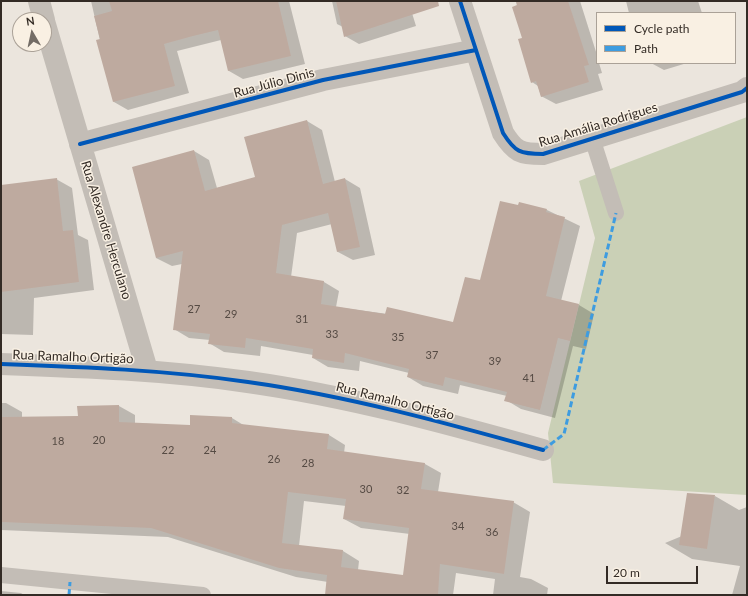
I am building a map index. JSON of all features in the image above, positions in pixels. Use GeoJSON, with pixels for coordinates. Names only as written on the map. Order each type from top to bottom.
{"type":"FeatureCollection","features":[{"type":"Feature","properties":{"kind":"street","name":"Rua Alexandre Herculano"},"geometry":{"type":"LineString","coordinates":[[39,1],[42,12]]}},
{"type":"Feature","properties":{"kind":"street","name":"Rua Amália Rodrigues"},"geometry":{"type":"LineString","coordinates":[[460,1],[503,133],[512,147],[527,154],[543,154],[742,92],[747,88]]}},
{"type":"Feature","properties":{"kind":"street","name":"Rua Alexandre Herculano"},"geometry":{"type":"LineString","coordinates":[[52,48],[148,370]]}},
{"type":"Feature","properties":{"kind":"street","name":"Rua Júlio Dinis"},"geometry":{"type":"LineString","coordinates":[[80,144],[324,80],[476,50]]}},
{"type":"Feature","properties":{"kind":"street","name":"Rua Ramalho Ortigão"},"geometry":{"type":"LineString","coordinates":[[1,364],[148,370],[249,382],[332,396],[447,424],[543,450]]}},
{"type":"Feature","properties":{"kind":"lane"},"geometry":{"type":"LineString","coordinates":[[592,138],[616,213]]}},
{"type":"Feature","properties":{"kind":"lane"},"geometry":{"type":"LineString","coordinates":[[1,576],[203,595]]}},
{"type":"Feature","properties":{"kind":"green space"},"geometry":{"type":"Polygon","coordinates":[[[747,117],[747,495],[553,483],[548,433],[595,238],[579,181],[747,117]]]}},
{"type":"Feature","properties":{"kind":"building"},"geometry":{"type":"Polygon","coordinates":[[[109,1],[278,1],[291,56],[228,71],[218,30],[193,36],[164,44],[175,86],[113,102],[96,40],[100,39],[94,16],[112,11],[109,1]]]}},
{"type":"Feature","properties":{"kind":"building"},"geometry":{"type":"Polygon","coordinates":[[[336,1],[438,1],[439,6],[344,37],[336,1]]]}},
{"type":"Feature","properties":{"kind":"building"},"geometry":{"type":"Polygon","coordinates":[[[516,1],[568,1],[589,65],[584,66],[589,82],[541,97],[536,81],[531,83],[518,39],[522,38],[512,7],[517,5],[516,1]]]}},
{"type":"Feature","properties":{"kind":"building"},"geometry":{"type":"Polygon","coordinates":[[[307,120],[323,184],[345,178],[360,247],[337,252],[328,213],[282,225],[276,273],[324,281],[321,304],[385,314],[387,307],[453,322],[465,277],[480,280],[500,201],[518,205],[519,202],[547,209],[546,212],[565,217],[546,296],[579,304],[570,341],[558,338],[540,410],[504,401],[507,392],[445,377],[443,386],[407,377],[409,369],[345,353],[344,363],[312,358],[313,349],[246,338],[245,348],[208,344],[210,334],[173,330],[183,251],[156,258],[132,167],[194,150],[205,191],[255,177],[244,137],[307,120]]]}},
{"type":"Feature","properties":{"kind":"building"},"geometry":{"type":"Polygon","coordinates":[[[57,178],[63,231],[73,230],[79,282],[1,292],[1,185],[57,178]]]}},
{"type":"Feature","properties":{"kind":"building"},"geometry":{"type":"Polygon","coordinates":[[[119,405],[119,422],[190,425],[190,415],[232,417],[232,423],[329,434],[327,449],[425,463],[421,489],[514,501],[504,574],[440,564],[438,595],[325,595],[327,575],[279,568],[151,528],[1,522],[1,417],[78,416],[77,406],[119,405]],[[288,492],[282,543],[343,550],[341,567],[403,575],[409,528],[343,519],[346,499],[288,492]]]}},
{"type":"Feature","properties":{"kind":"building"},"geometry":{"type":"Polygon","coordinates":[[[687,493],[715,495],[707,549],[679,545],[687,493]]]}},
{"type":"Feature","properties":{"kind":"marked path"},"geometry":{"type":"LineString","coordinates":[[543,450],[564,434],[616,213]]}},
{"type":"Feature","properties":{"kind":"marked path"},"geometry":{"type":"LineString","coordinates":[[69,595],[70,582]]}},
{"type":"Feature","properties":{"kind":"cycle path"},"geometry":{"type":"LineString","coordinates":[[460,1],[503,133],[511,144],[519,151],[543,154],[742,92],[747,88]]}},
{"type":"Feature","properties":{"kind":"cycle path"},"geometry":{"type":"LineString","coordinates":[[80,144],[323,80],[476,50]]}},
{"type":"Feature","properties":{"kind":"cycle path"},"geometry":{"type":"LineString","coordinates":[[1,364],[156,372],[248,382],[323,395],[397,411],[543,450]]}}]}
